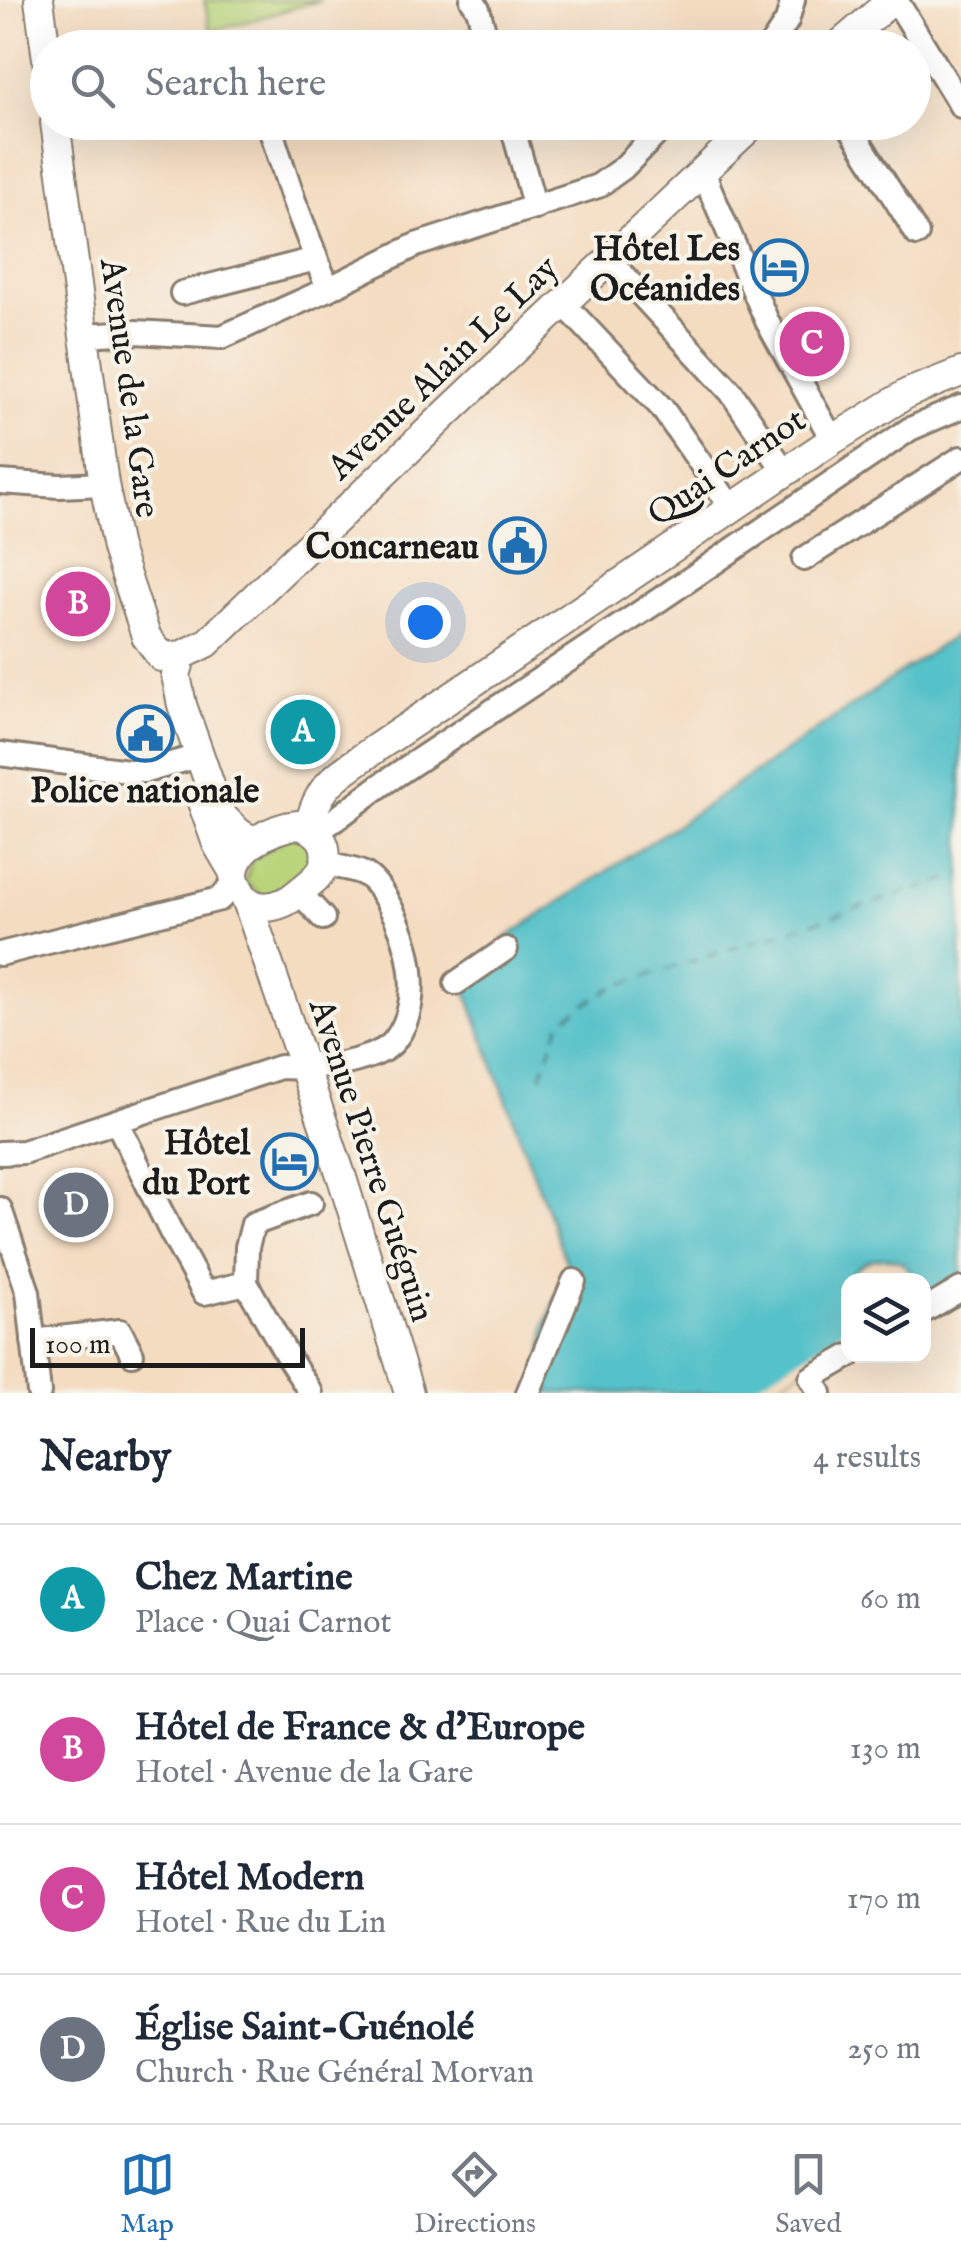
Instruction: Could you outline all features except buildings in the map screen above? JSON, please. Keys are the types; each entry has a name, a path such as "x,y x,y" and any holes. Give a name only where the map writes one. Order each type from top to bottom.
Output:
{"main road":[{"path":"39,0 43,30"},
{"path":"858,30 894,0"},
{"name":"Avenue de la Gare","path":"58,140 104,484 118,548 146,636 167,666 220,814 237,839"},
{"name":"Avenue Alain Le Lay","path":"167,666 207,644 736,140"},
{"name":"Quai Carnot","path":"313,830 316,799 327,785 376,748 834,438 908,393 961,372"},
{"name":"Avenue de la Gare","path":"167,666 165,688 188,759 237,839"},
{"path":"287,826 313,830 323,840 324,864 322,871 300,892 290,900 248,890 237,839 287,826"},
{"name":"Avenue Pierre Guéguin","path":"248,890 410,1393"}],"street":[{"path":"472,0 484,30"},
{"path":"781,30 793,0"},
{"path":"894,0 913,30"},
{"path":"931,59 961,106"},
{"path":"274,140 328,289"},
{"path":"515,140 535,208"},
{"path":"85,335 135,332 222,337 416,245 598,186 650,140"},
{"path":"858,140 917,234"},
{"path":"704,171 767,321 834,438"},
{"path":"182,293 316,259"},
{"path":"609,260 731,392 785,472"},
{"path":"563,303 662,408 731,507"},
{"path":"313,830 338,820 387,781 910,430 961,407"},
{"path":"804,559 961,458"},
{"path":"0,482 104,484"},
{"name":"Quai Carnot","path":"641,569 659,600"},
{"path":"0,754 128,772 188,759"},
{"path":"0,1153 23,1152 280,1067 331,1067 385,1050 403,1024 411,990 408,947 378,886 363,873 324,864"},
{"path":"0,954 248,890"},
{"path":"300,892 323,918"},
{"path":"456,983 506,950"},
{"path":"116,1122 204,1293 246,1282"},
{"path":"311,1203 254,1224 246,1247 246,1282 311,1393"},
{"path":"0,1209 10,1266 28,1292 39,1393"},
{"path":"528,1393 574,1281"},
{"path":"931,1308 961,1289"},
{"path":"33,1341 120,1331 132,1354"},
{"path":"820,1393 811,1378 841,1361"}],"green space":[{"path":"204,0 321,0 218,30 211,30"},
{"path":"292,834 312,840 313,864 275,897 265,898 245,883 251,860"}],"water":[{"path":"961,631 961,1275 931,1292 931,1273 911,1273 893,1259 869,1261 853,1273 841,1273 841,1345 763,1393 538,1393 546,1324 568,1267 464,985 504,939"}],"pier":[{"path":"841,1332 841,1345 763,1393 743,1393"}],"ferry route":[{"path":"541,1076 561,1020 615,986 961,875"}],"place":[{"name":"Hôtel Les Océanides","path":"779,268"},
{"name":"Hôtel Modern","path":"812,344"},
{"name":"Concarneau","path":"518,546"},
{"name":"Hôtel de France & d'Europe","path":"78,604"},
{"name":"Chez Martine","path":"303,732"},
{"name":"Police nationale","path":"145,734"},
{"name":"Hôtel du Port","path":"289,1162"},
{"name":"Église Saint-Guénolé","path":"76,1205"}]}
